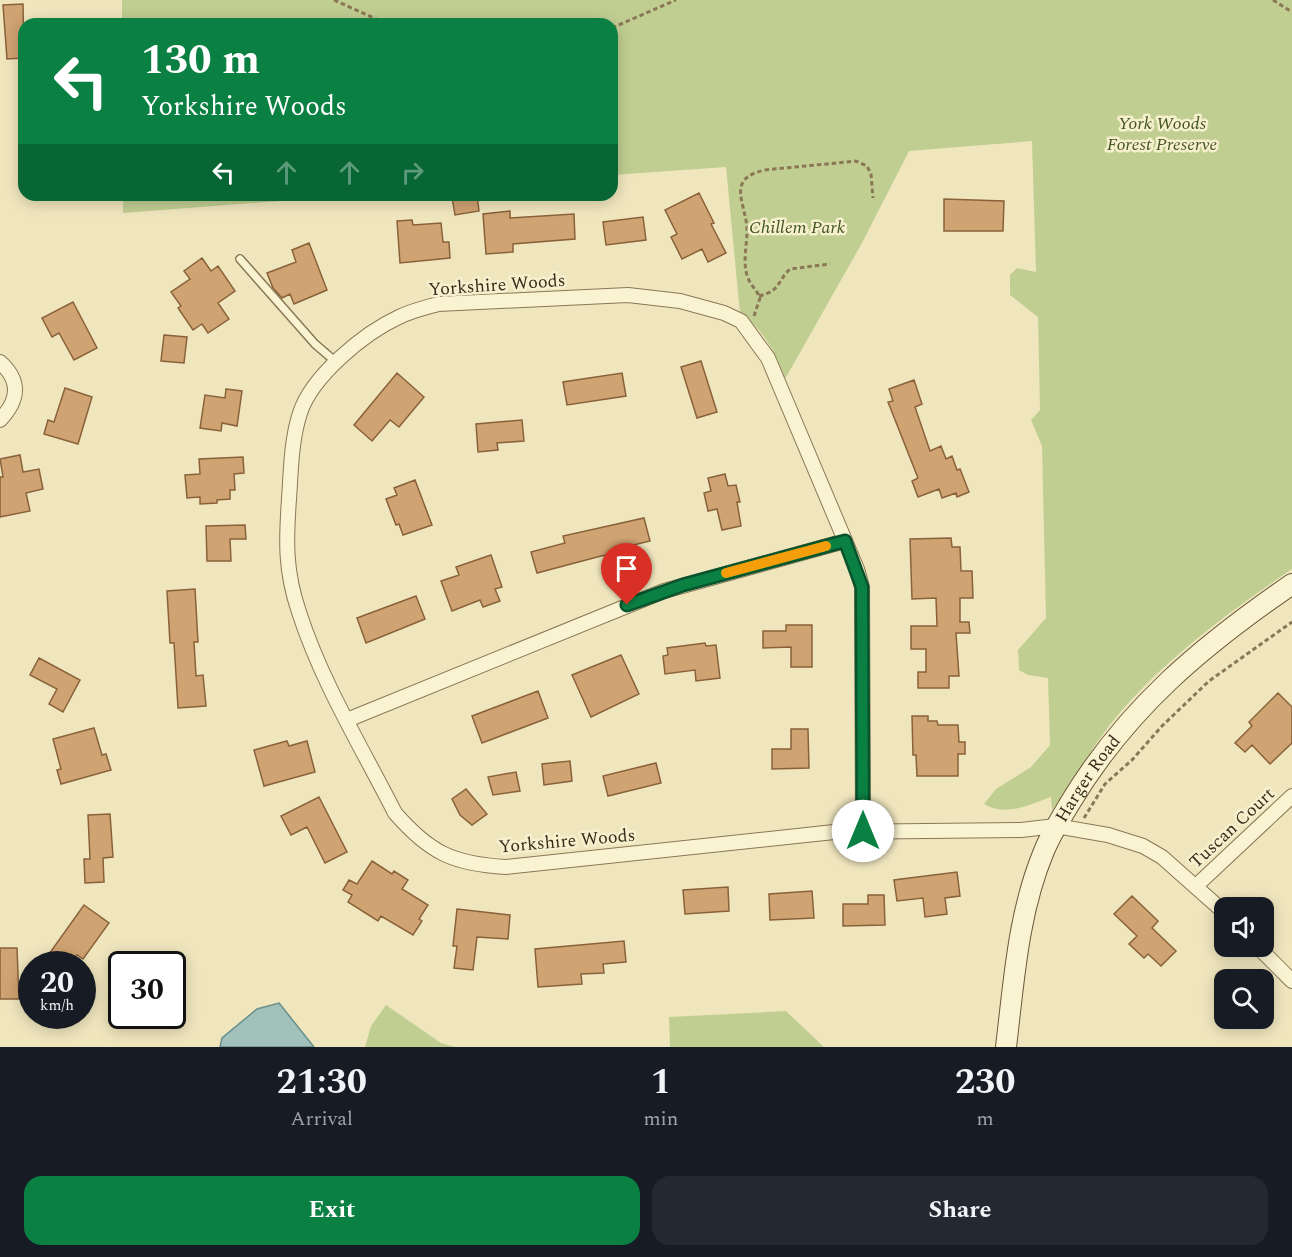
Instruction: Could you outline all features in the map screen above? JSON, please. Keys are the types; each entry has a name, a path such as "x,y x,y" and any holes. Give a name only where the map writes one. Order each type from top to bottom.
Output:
{"street":[{"name":"Yorkshire Woods","path":"863,831 862,587 768,358 741,321 724,313 680,301 628,295 438,304 414,310 378,328 321,377 301,411 296,427 292,459 287,562 298,610 311,646 395,813 430,847 466,863 506,867 822,833 1021,830 1056,826 1108,836 1143,846 1162,857 1214,903"},
{"path":"0,362 10,371 16,389 11,408 0,420"},
{"path":"347,720 664,591 845,541"},
{"name":"Harger Road","path":"1006,1047 1020,935 1044,851 1056,826 1099,758 1137,713 1180,669 1209,644 1236,622 1292,584"},
{"name":"Tuscan Court","path":"1196,886 1292,796"},
{"path":"1268,957 1292,981"}],"lane":[{"path":"240,259 315,344 336,362"}],"path":[{"path":"334,0 374,18"},
{"path":"618,25 676,0"},
{"path":"1274,0 1292,12"},
{"path":"746,327 760,303 759,296 747,277 747,230 740,191 747,177 765,170 862,162 871,174 873,198"},
{"path":"759,296 769,294 776,289 790,268 830,264"},
{"path":"1056,826 1084,818 1105,784 1209,681 1292,622"}],"green space":[{"name":"York Woods Forest Preserve","path":"122,0 1292,0 1292,569 1193,642 1147,684 1106,730 1052,810 1051,797 1009,810 992,808 984,804 996,789 1031,767 1050,745 1048,678 1028,675 1019,670 1018,650 1046,618 1042,446 1031,420 1040,410 1038,317 1010,295 1010,275 1017,268 1036,272 1032,141 909,151 862,243 785,379 768,342 740,313 726,167 618,175 618,18 122,18"},
{"path":"123,201 280,201 123,213"},
{"path":"386,1005 441,1043 455,1047 365,1047 371,1026"},
{"path":"786,1011 824,1047 670,1047 669,1017"}],"water":[{"path":"279,1003 314,1047 220,1047 222,1038 257,1009"}],"building":[{"path":"23,4 23,18 18,18 18,58 7,59 3,5"},
{"path":"699,193 726,253 708,262 702,249 682,259 671,237 677,234 665,210"},
{"path":"944,199 1004,201 1003,231 944,231"},
{"path":"453,201 478,201 479,211 455,215"},
{"path":"510,211 510,218 574,214 575,239 513,244 513,252 486,254 483,214"},
{"path":"643,217 646,240 606,245 603,222"},
{"path":"412,220 413,225 441,223 443,242 449,242 450,258 400,263 397,221"},
{"path":"309,243 327,290 294,304 290,294 282,298 273,288 267,273 296,262 292,250"},
{"path":"202,258 211,271 218,266 235,291 218,303 229,319 208,333 202,324 193,330 178,308 181,306 171,292 190,279 184,271"},
{"path":"73,302 97,348 74,360 59,333 52,337 42,318"},
{"path":"164,335 187,337 184,363 161,361"},
{"path":"701,361 717,412 697,418 681,367"},
{"path":"397,373 424,397 399,427 390,420 372,441 354,425"},
{"path":"622,373 626,396 567,405 563,382"},
{"path":"914,380 922,404 915,407 930,451 941,446 946,459 952,456 969,492 957,497 956,493 942,498 939,489 918,497 912,481 918,478 888,402 893,401 889,389"},
{"path":"65,388 92,397 78,444 44,434 48,420 54,422"},
{"path":"226,389 242,391 237,426 222,423 221,431 200,428 205,395 225,398"},
{"path":"522,420 524,441 497,443 498,450 478,452 476,424"},
{"path":"20,455 23,472 39,469 43,489 26,493 30,511 0,517 0,477 3,477 0,459"},
{"path":"243,457 244,473 234,474 235,490 230,490 230,499 217,500 217,503 200,504 200,497 187,498 185,475 200,474 199,459"},
{"path":"725,474 728,486 736,485 740,502 737,502 741,526 722,530 717,509 708,511 704,493 711,491 708,478"},
{"path":"415,480 432,525 403,535 399,524 396,525 386,499 397,495 394,488"},
{"path":"644,518 650,541 625,547 626,552 601,556 537,573 531,552 565,543 563,536"},
{"path":"245,525 246,539 230,539 231,561 207,561 206,526"},
{"path":"951,538 952,547 960,547 961,571 972,571 973,598 960,598 960,622 969,622 970,633 956,633 959,676 949,676 949,688 918,688 918,672 926,672 926,649 911,649 911,626 937,626 936,598 912,599 910,539"},
{"path":"491,555 502,587 495,589 500,601 483,607 480,600 452,611 441,581 459,575 456,567"},
{"path":"195,589 198,642 194,642 196,676 203,675 206,706 178,708 174,643 170,643 167,591"},
{"path":"416,596 425,619 366,643 357,618"},
{"path":"786,625 812,625 812,667 791,667 791,647 763,648 763,631 786,631"},
{"path":"705,643 706,646 716,645 720,678 696,681 695,670 665,674 663,656 668,655 667,648"},
{"path":"621,655 639,694 591,717 572,675"},
{"path":"39,658 80,680 63,712 49,704 57,689 30,675"},
{"path":"538,691 548,718 482,743 472,716"},
{"path":"1278,693 1292,707 1292,743 1270,764 1252,745 1245,752 1235,743 1252,726 1249,722"},
{"path":"912,716 928,716 928,721 937,721 938,725 958,725 959,742 965,742 965,754 958,754 958,776 917,776 916,755 913,755"},
{"path":"94,728 102,755 106,754 111,770 61,784 57,770 61,769 53,739"},
{"path":"791,729 808,729 809,768 772,769 772,749 791,749"},
{"path":"287,741 289,746 307,741 315,772 264,786 254,750"},
{"path":"570,761 572,781 544,785 542,764"},
{"path":"656,763 661,783 608,796 603,776"},
{"path":"516,772 520,791 493,795 488,777"},
{"path":"466,789 487,814 472,825 460,815 452,799"},
{"path":"319,797 347,852 325,863 307,827 291,835 281,816"},
{"path":"110,814 113,857 103,858 104,882 85,883 84,859 90,859 88,815"},
{"path":"372,861 392,874 394,871 408,880 402,889 428,905 413,935 381,916 378,921 348,902 352,895 343,890 349,880 357,884"},
{"path":"957,872 960,896 945,898 947,914 925,917 923,898 897,901 894,880"},
{"path":"728,887 729,911 685,914 683,890"},
{"path":"812,891 814,918 770,920 769,894"},
{"path":"868,895 884,895 885,925 843,926 843,904 868,904"},
{"path":"1132,896 1158,921 1152,928 1176,951 1161,966 1148,954 1144,958 1129,944 1137,936 1114,914"},
{"path":"84,905 109,923 89,951 51,951"},
{"path":"457,909 510,915 508,939 477,937 473,970 454,968 457,946 453,946"},
{"path":"624,941 626,962 603,964 604,973 581,974 582,984 538,987 535,949"},
{"path":"0,948 17,948 18,999 0,999"}],"slow traffic":[{"path":"726,573 826,546"}],"route":[{"path":"627,605 683,585 845,541 862,587 863,831"}],"park label":[{"name":"Chillem Park","path":"797,227"}]}
